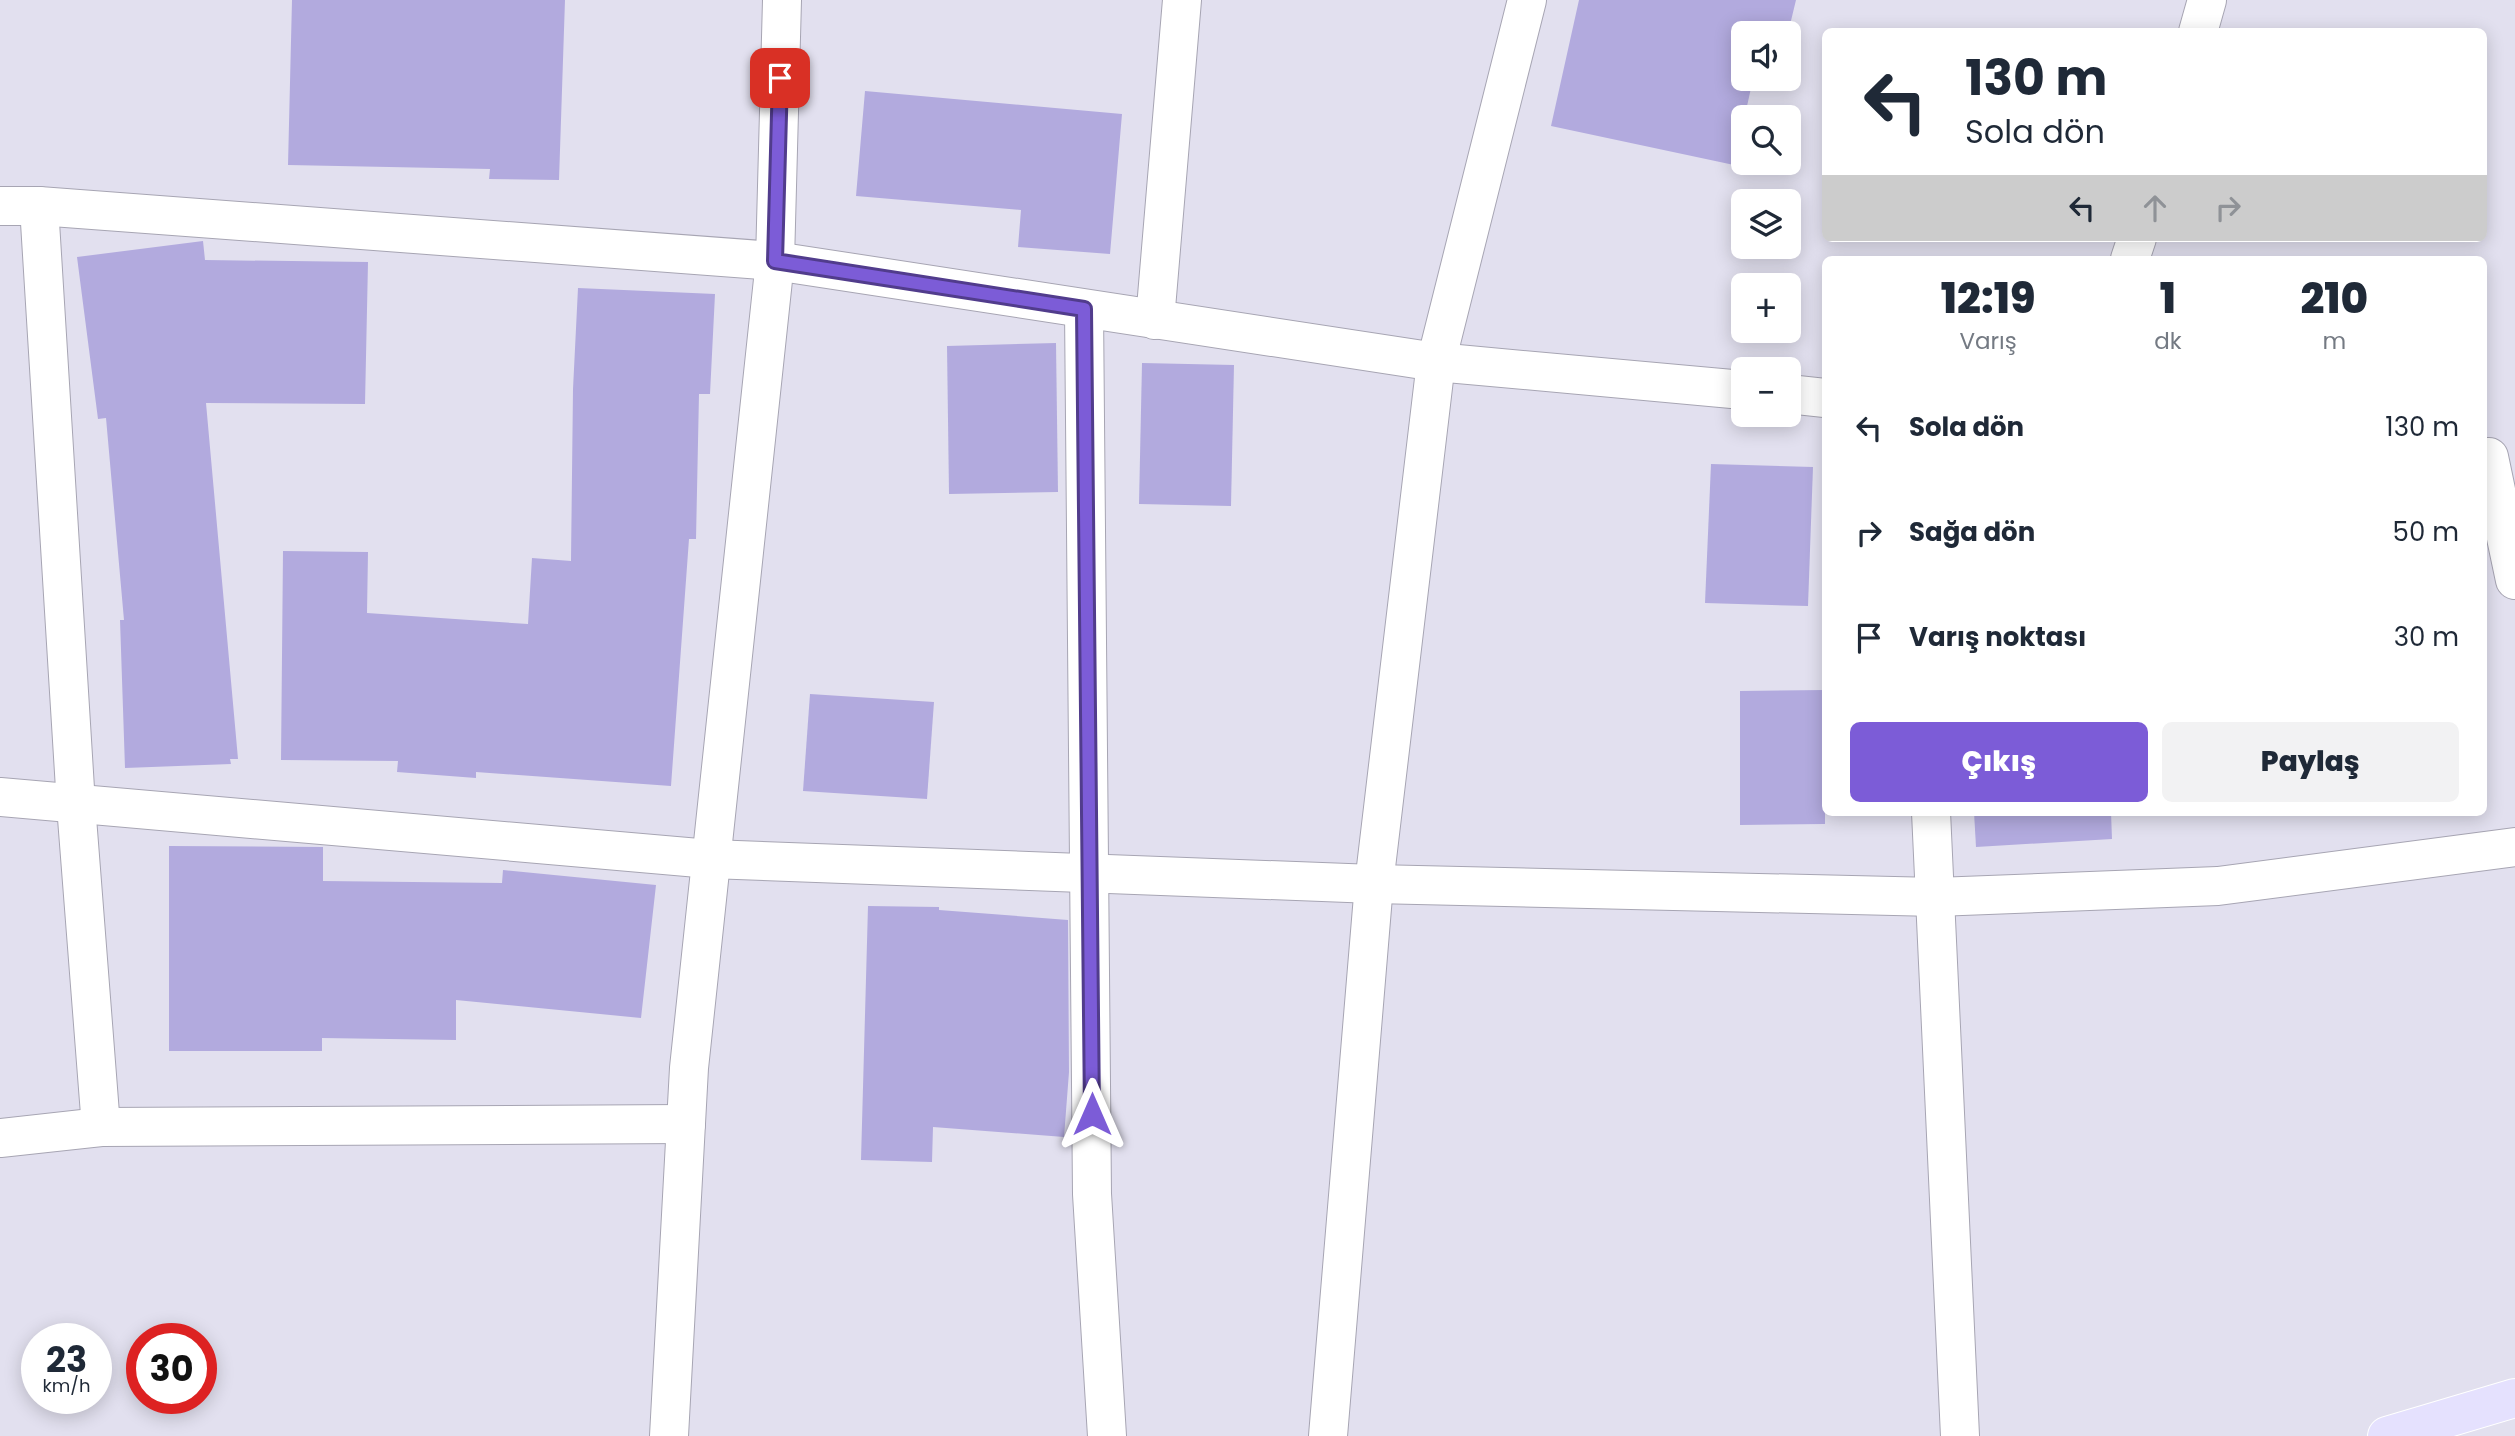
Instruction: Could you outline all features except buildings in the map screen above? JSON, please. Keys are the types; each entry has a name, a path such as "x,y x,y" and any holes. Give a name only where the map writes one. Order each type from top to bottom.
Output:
{"main road":[{"path":"2387,1436 2515,1398"}],"street":[{"path":"669,1436 689,1068 775,261 782,0"},
{"path":"1155,320 1182,0"},
{"path":"1328,1436 1374,884 1436,362 1527,0"},
{"path":"2199,28 2207,0"},
{"path":"0,206 39,206 775,261 1436,362 1731,389"},
{"path":"39,206 75,805 101,1127"},
{"path":"1084,309 1092,1194 1107,1436"},
{"path":"1801,395 1822,398"},
{"path":"2496,453 2515,580"},
{"path":"0,797 710,859 1374,884 1936,897 2218,886 2515,847"},
{"path":"1931,816 1960,1436"},
{"path":"0,1138 101,1127 686,1124"}],"route":[{"path":"780,78 775,261 1084,309 1092,1114"}]}
